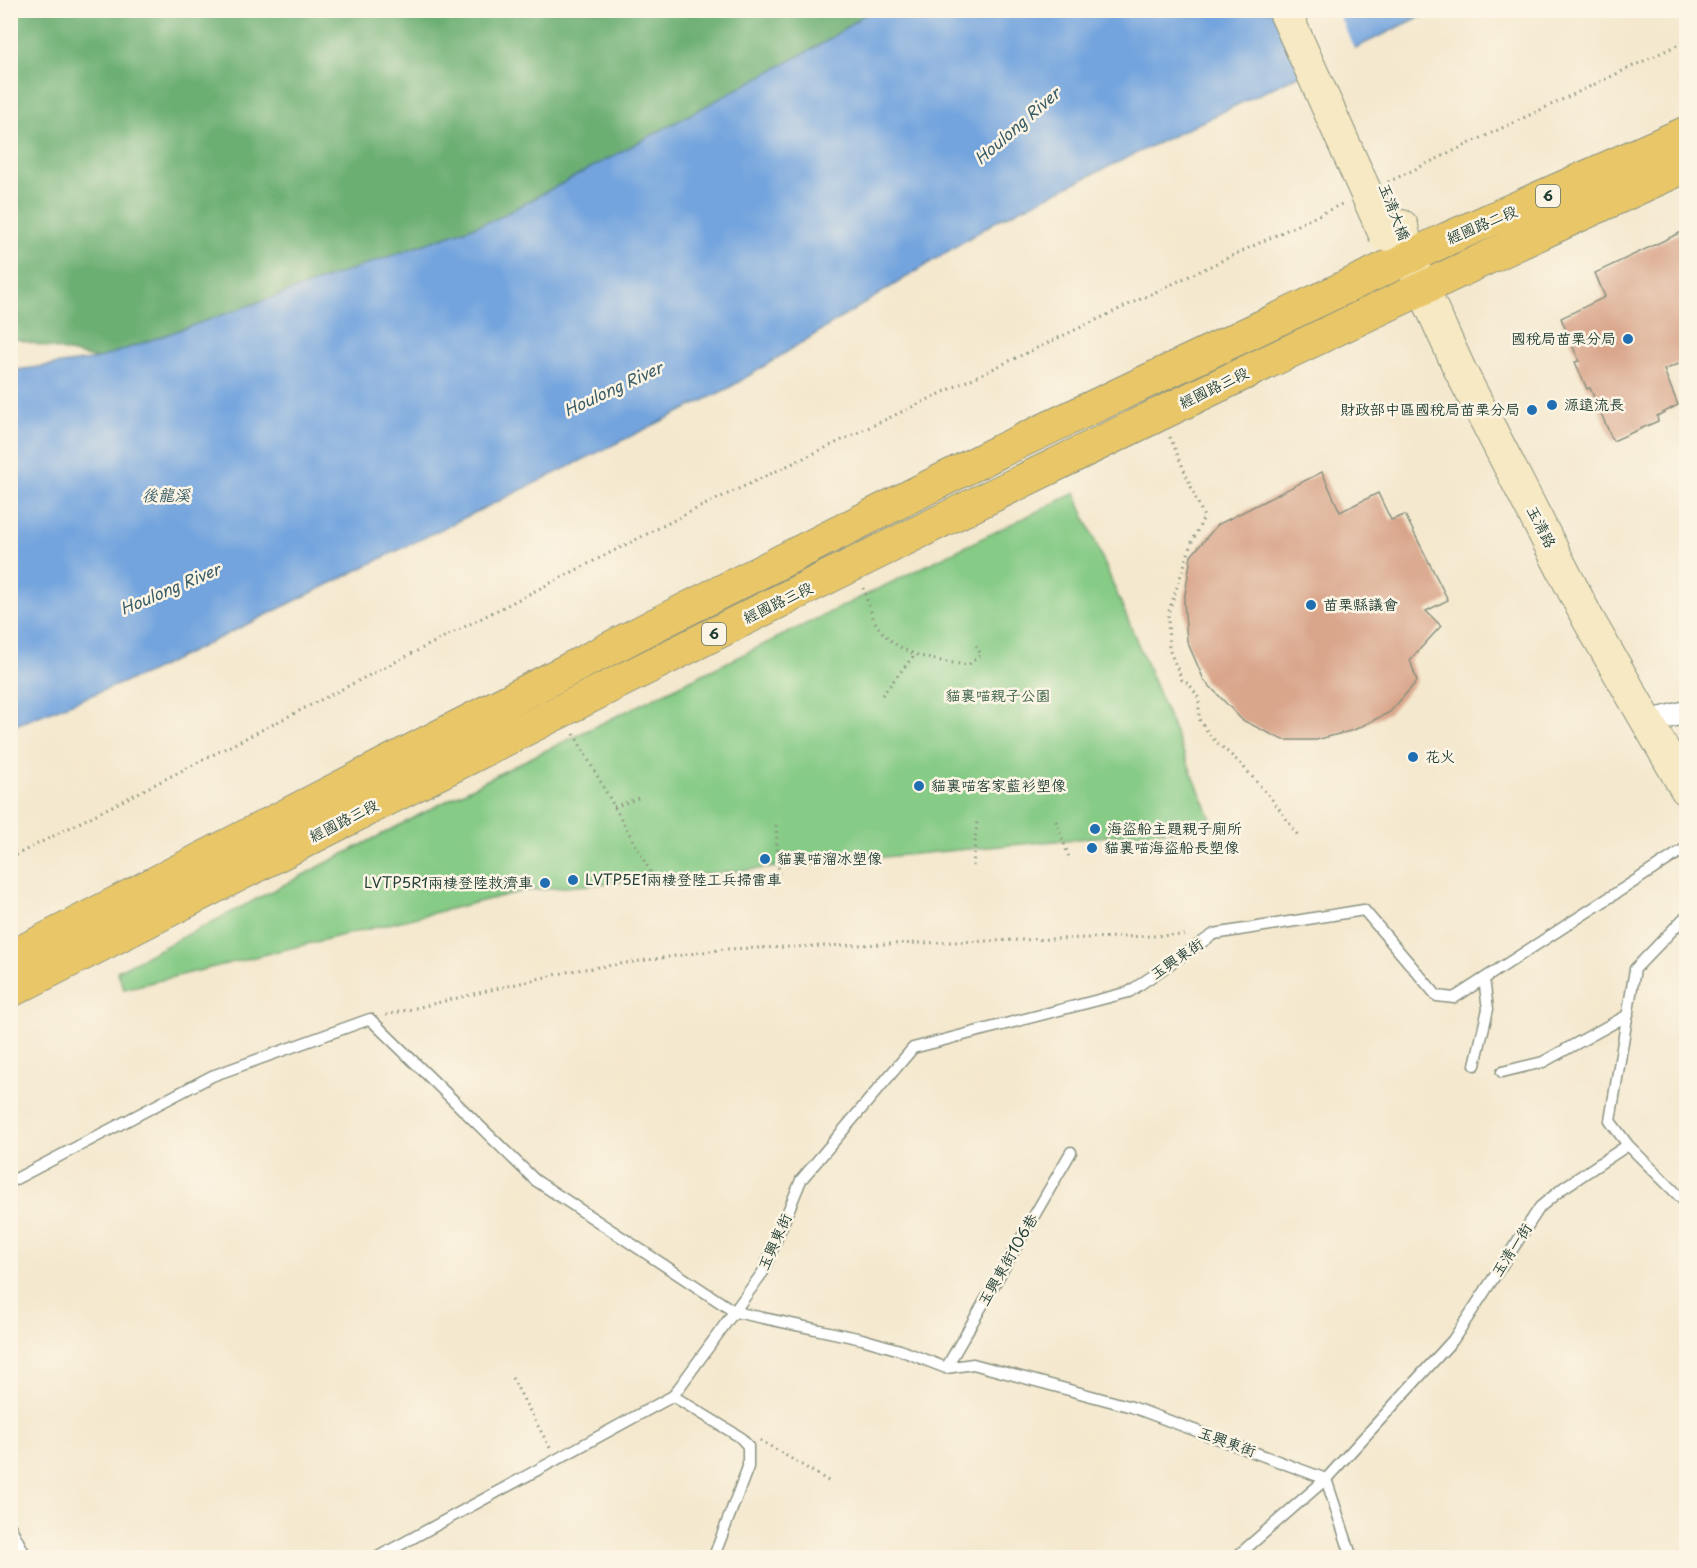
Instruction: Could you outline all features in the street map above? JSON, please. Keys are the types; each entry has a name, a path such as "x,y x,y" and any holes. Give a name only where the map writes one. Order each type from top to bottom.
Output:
{"main road":[{"name":"經國路二段","path":"1409,258 1686,133"},
{"name":"經國路二段","path":"1422,289 1686,166"},
{"name":"6","path":"10,958 657,624 969,467 1409,258"},
{"name":"經國路三段","path":"10,991 572,704 1260,365 1422,289"}],"street":[{"name":"玉清大橋","path":"1284,10 1409,258"},
{"name":"玉清大橋","path":"1306,10 1394,230"},
{"name":"玉清路","path":"1409,258 1459,368 1588,619 1648,722 1677,752 1686,789"},
{"path":"1648,722 1686,712"}],"lane":[{"name":"玉興東街","path":"376,1557 673,1396 763,1272 801,1180 913,1048 1129,992 1214,934 1364,910 1437,996 1454,998 1686,848"},
{"path":"1686,916 1635,969 1610,1121 1628,1145 1686,1203"},
{"path":"1475,1065 1488,1009 1484,979"},
{"path":"1502,1072 1543,1062 1628,1015"},
{"path":"10,1182 212,1076 370,1019 535,1180 735,1312"},
{"name":"玉清一街","path":"1235,1557 1326,1479 1453,1340 1540,1207 1563,1188 1628,1145"},
{"name":"玉興東街106巷","path":"946,1368 1071,1152"},
{"name":"玉興東街","path":"735,1312 862,1339 900,1350 946,1368 973,1364 1132,1407 1326,1479"},
{"path":"673,1396 743,1440 748,1446 748,1467 716,1551"},
{"path":"1326,1479 1352,1557"},
{"path":"10,1526 27,1557"}],"path":[{"path":"1386,183 1686,41"},
{"path":"10,858 698,508 1353,198"},
{"path":"1168,433 1204,517 1188,551 1168,614 1169,649 1182,680 1190,685 1199,699 1199,719 1211,737 1241,764 1299,837"},
{"path":"862,583 878,627 915,654 930,660 968,665 981,655 975,643"},
{"path":"882,695 915,654"},
{"path":"571,728 660,889"},
{"path":"614,807 641,797"},
{"path":"973,866 978,820"},
{"path":"1056,821 1070,860"},
{"path":"776,825 778,877"},
{"path":"370,1019 571,971 724,949 1214,934"},
{"path":"512,1378 556,1460"},
{"path":"743,1440 753,1435 830,1482"}],"green space":[{"path":"11,11 870,11 825,42 496,219 97,359 11,338"},
{"name":"貓裏喵親子公園","path":"1075,493 1214,826 523,891 124,989 117,971 518,764"}],"water":[{"name":"後龍溪","path":"870,11 1432,11 998,220 729,388 150,672 11,727 10,371 97,359 496,219 825,42"}],"pier":[{"path":"1277,11 1337,11 1355,51 1306,75"}],"building":[{"name":"國稅局苗栗分局","path":"1686,230 1686,361 1664,370 1678,405 1657,416 1658,421 1613,441 1590,388 1587,389 1575,362 1579,361 1561,318 1605,297 1595,273"},
{"name":"苗栗縣議會","path":"1322,472 1340,512 1378,493 1391,520 1405,515 1448,600 1426,611 1441,626 1410,660 1417,681 1390,712 1354,730 1316,740 1283,740 1242,720 1204,680 1187,641 1184,601 1191,556 1217,525"}],"place":[{"name":"國稅局苗栗分局","path":"1628,339"},
{"name":"源遠流長","path":"1552,405"},
{"name":"財政部中區國稅局苗栗分局","path":"1532,410"},
{"name":"苗栗縣議會","path":"1311,605"},
{"name":"花火","path":"1413,757"},
{"name":"貓裏喵客家藍衫塑像","path":"919,786"},
{"name":"海盜船主題親子廁所","path":"1095,829"},
{"name":"貓裏喵海盜船長塑像","path":"1092,848"},
{"name":"貓裏喵溜冰塑像","path":"765,859"},
{"name":"LVTP5E1兩棲登陸工兵掃雷車","path":"573,880"},
{"name":"LVTP5R1兩棲登陸救濟車","path":"545,883"}],"water label":[{"name":"Houlong River","path":"1017,126"},
{"name":"Houlong River","path":"613,389"},
{"name":"Houlong River","path":"170,589"}]}
